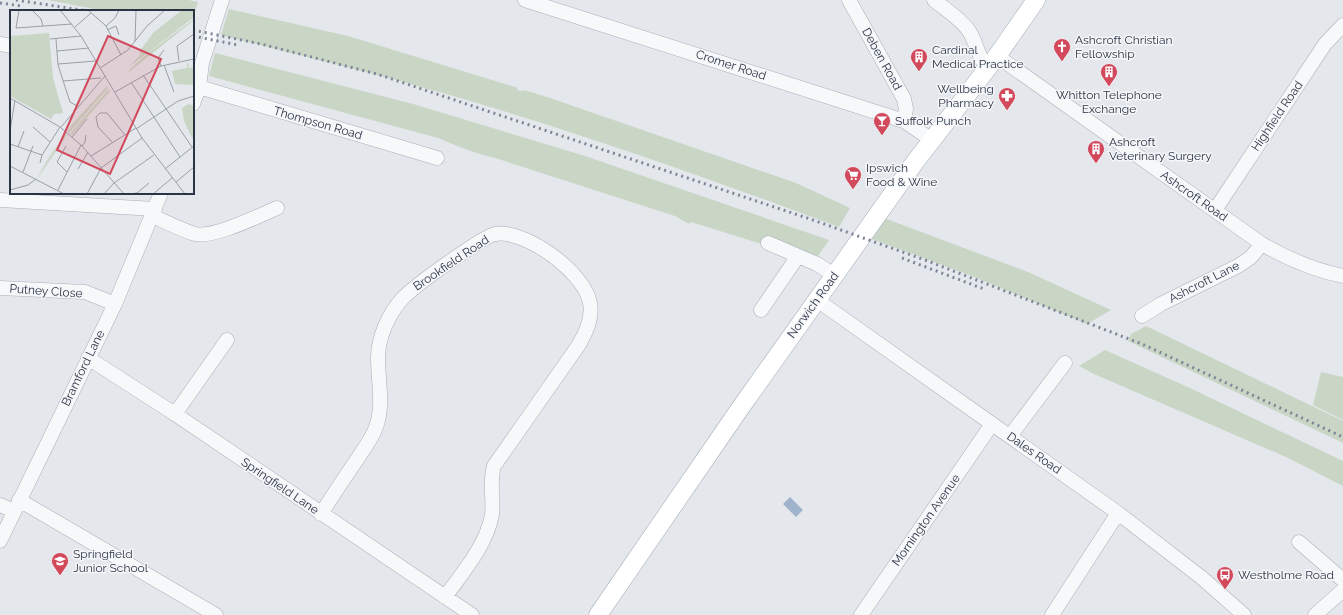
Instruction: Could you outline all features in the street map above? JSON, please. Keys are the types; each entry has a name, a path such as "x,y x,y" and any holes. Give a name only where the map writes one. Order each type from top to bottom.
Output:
{"main road":[{"name":"Norwich Road","path":"598,615 690,479 834,275 932,140 992,62 1036,0"}],"street":[{"path":"194,101 199,87 202,63 222,0"},
{"name":"Cromer Road","path":"525,0 904,121 932,140"},
{"name":"Deben Road","path":"849,0 904,99 906,109 904,121"},
{"path":"934,0 966,27 972,37 979,55 992,62"},
{"name":"Highfield Road","path":"1214,210 1325,44 1343,25"},
{"path":"0,44 10,46"},
{"name":"Ashcroft Road","path":"992,62 1214,210 1262,244 1282,256 1305,266 1343,276"},
{"name":"Thompson Road","path":"199,87 437,158"},
{"name":"Bramford Lane","path":"0,541 16,505 115,304 161,194"},
{"path":"0,200 154,213 195,234 205,235 276,208"},
{"name":"Brookfield Road","path":"321,514 376,428 380,408 379,348 389,318 403,298 479,241 495,234 525,240 556,258 580,282 589,298 591,312 588,327 578,346 494,466 492,478 493,508 487,532 481,546 445,597"},
{"path":"768,243 817,264 834,275"},
{"name":"Ashcroft Lane","path":"1142,316 1161,304 1238,266 1250,258 1262,244"},
{"path":"761,310 798,256"},
{"name":"Putney Close","path":"0,288 86,292 115,304"},
{"name":"Dales Road","path":"817,300 1118,512 1202,578 1244,615"},
{"path":"175,414 228,340"},
{"name":"Springfield Lane","path":"88,358 175,414 472,615"},
{"path":"1010,436 1065,363"},
{"name":"Mornington Avenue","path":"861,615 992,424"},
{"path":"0,505 16,505 216,615"},
{"path":"1052,615 1118,512"},
{"path":"1299,542 1343,580"},
{"path":"1314,615 1343,590"}],"green space":[{"path":"48,0 189,0 198,2 194,15 194,10 99,10"},
{"path":"229,9 348,36 518,88 517,90 524,90 550,98 796,183 850,208 839,227 624,150 462,98 221,35"},
{"path":"215,53 413,104 585,156 829,240 816,259 813,260 691,222 689,224 675,216 473,152 438,138 209,76"},
{"path":"884,218 1028,272 1111,310 1087,324 972,276 869,238"},
{"path":"1146,326 1343,421 1343,443 1128,341 1131,334"},
{"path":"1105,350 1192,389 1343,461 1343,486 1286,457 1094,374 1079,366"},
{"path":"1321,372 1343,377 1343,420 1313,405"}],"water":[{"path":"790,497 803,510 796,517 783,504"}],"railway":[{"path":"16,0 81,10"},
{"path":"0,3 22,6"},
{"path":"194,30 261,44 377,74 813,220 925,260 1142,344 1343,437"},
{"path":"194,36 238,45"},
{"path":"902,258 984,289"}],"place":[{"name":"Ashcroft Christian Fellowship","path":"1062,62"},
{"name":"Cardinal Medical Practice","path":"919,72"},
{"name":"Whitton Telephone Exchange","path":"1109,87"},
{"name":"Wellbeing Pharmacy","path":"1007,111"},
{"name":"Suffolk Punch","path":"882,136"},
{"name":"Ashcroft Veterinary Surgery","path":"1096,164"},
{"name":"Ipswich Food & Wine","path":"853,190"},
{"name":"Springfield Junior School","path":"60,576"},
{"name":"Westholme Road","path":"1225,590"}]}
